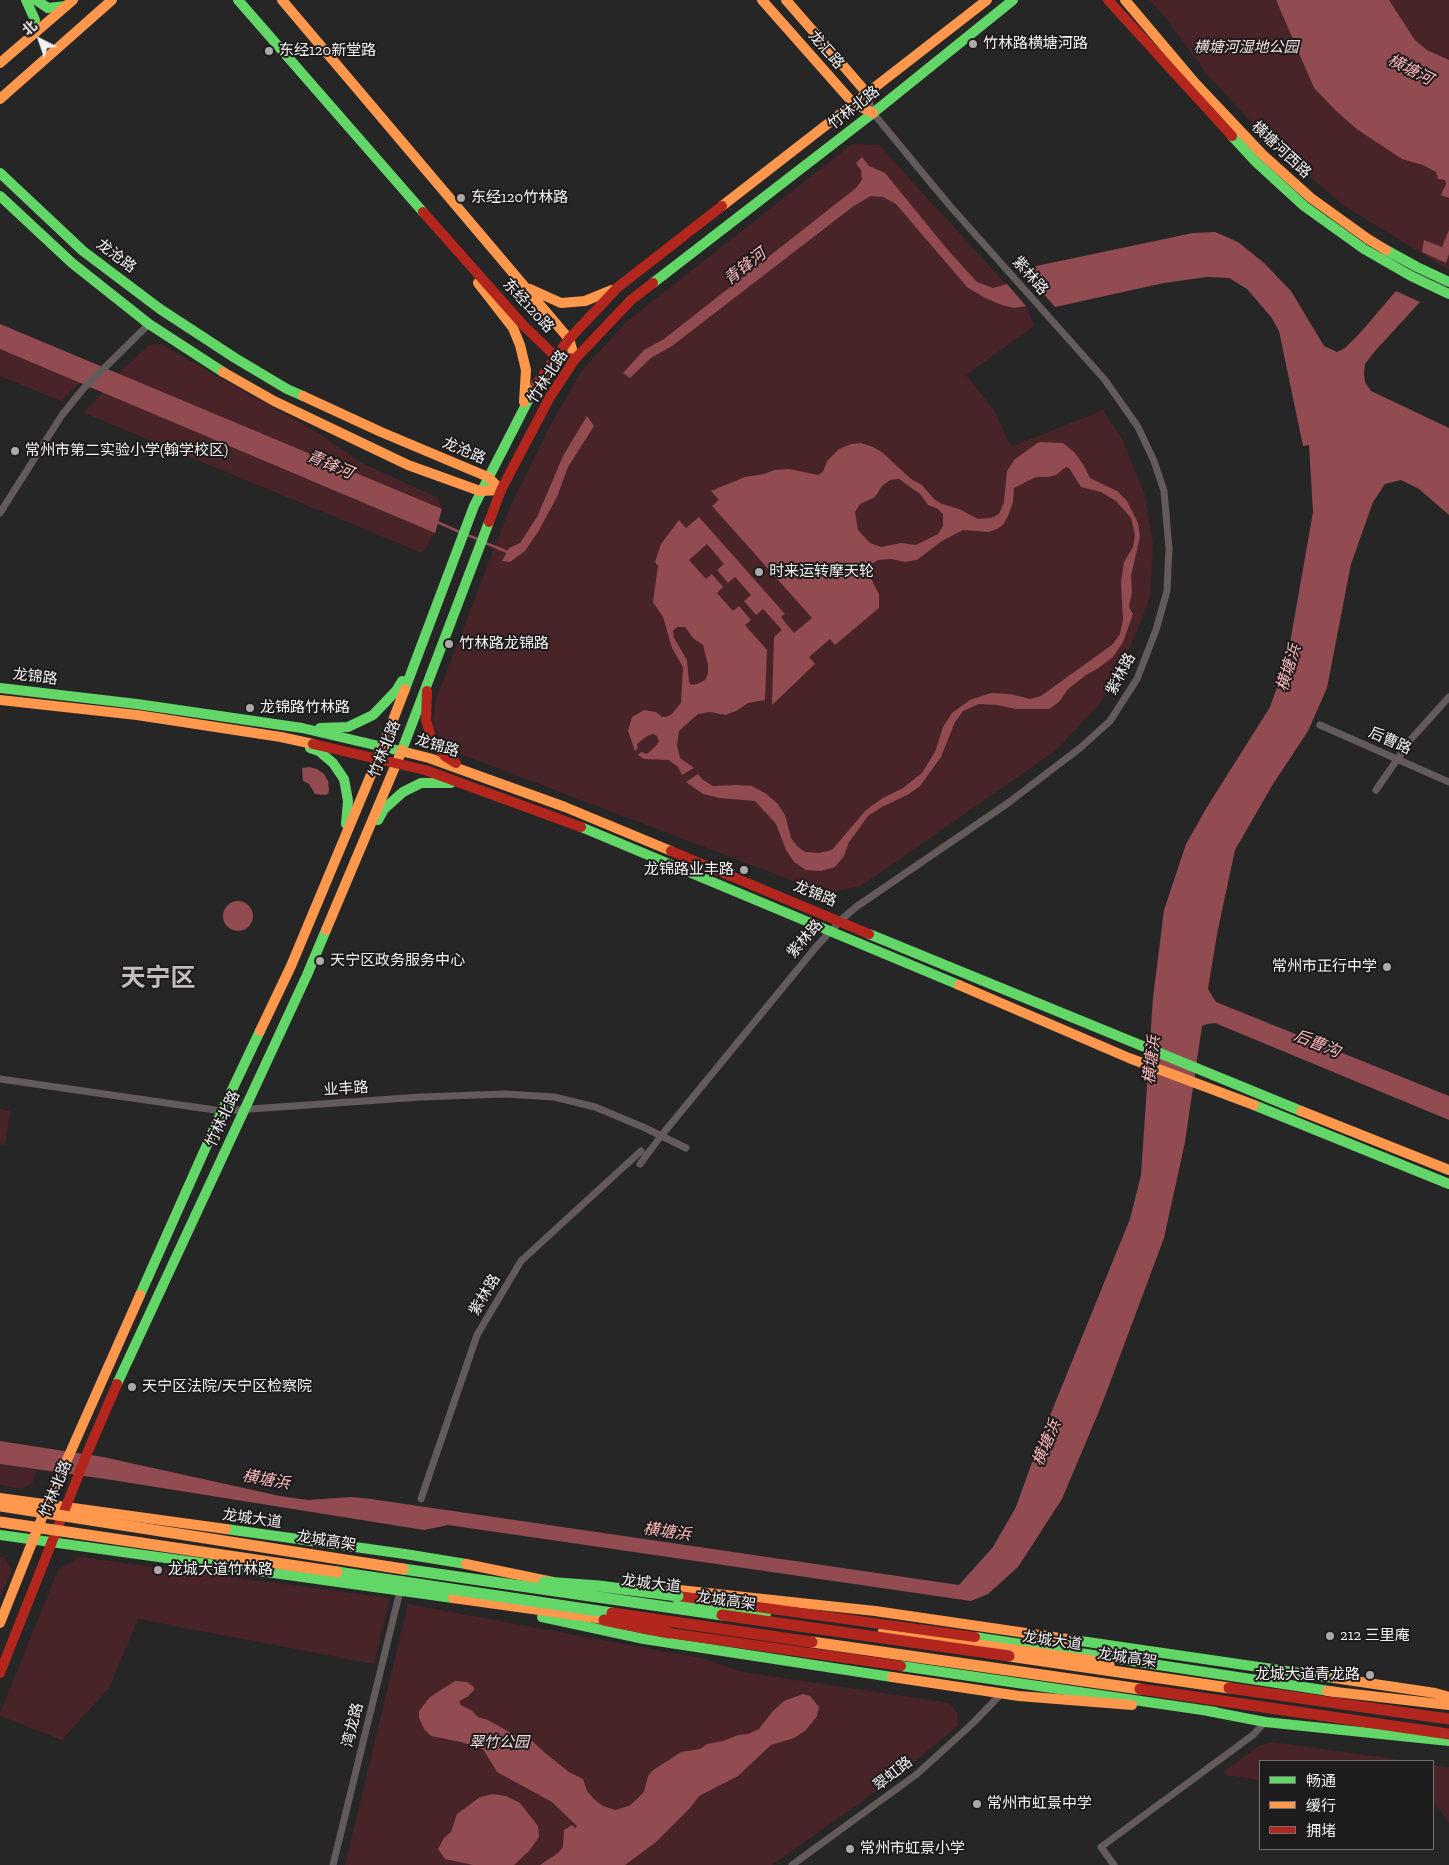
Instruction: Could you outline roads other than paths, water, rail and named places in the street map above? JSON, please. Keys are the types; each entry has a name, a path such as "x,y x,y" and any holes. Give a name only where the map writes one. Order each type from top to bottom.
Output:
{"main road":[{"path":"26,0 35,20 32,35"},
{"path":"36,0 48,8 69,3"},
{"path":"0,98 112,0"},
{"name":"东经120路","path":"238,0 524,326 555,356 575,359 569,338 282,0"},
{"name":"龙汇路","path":"762,0 853,103 873,113"},
{"name":"龙汇路","path":"786,0 866,92"},
{"name":"竹林北路","path":"0,1623 72,1449 222,1111 291,966 383,746 457,546 480,491 534,387 569,338 618,287 866,92 987,0"},
{"name":"竹林北路","path":"0,1673 76,1480 133,1346 307,975 401,751 474,556 501,490 550,397 575,359 631,300 873,113 1013,0"},
{"name":"横塘河西路","path":"1108,0 1256,162 1297,200 1364,249 1414,272"},
{"name":"横塘河西路","path":"1126,0 1194,83 1263,156 1326,208 1414,272"},
{"path":"0,63 69,3"},
{"name":"龙沧路","path":"0,173 83,251 160,309 234,358 296,393 381,432 488,477 501,490"},
{"name":"龙沧路","path":"0,196 72,263 149,324 221,371 274,401 408,465 480,491 501,490"},
{"path":"434,224 512,328 520,345 526,370 524,406"},
{"path":"523,285 540,295 562,304 585,301 608,293 653,260"},
{"path":"1414,272 1441,283 1449,294"},
{"path":"302,728 348,727 373,715 396,692 419,650"},
{"path":"429,679 426,720 433,743 446,757 483,778"},
{"name":"龙锦路","path":"0,688 138,704 302,728 429,758 565,807 841,920 1133,1043 1449,1170"},
{"name":"龙锦路","path":"0,700 137,715 281,737 425,770 474,786 560,818 831,930 1129,1058 1247,1102 1449,1184"},
{"path":"281,737 319,751 333,762 344,779 348,801 343,842"},
{"path":"360,848 384,809 403,792 421,783 442,782 474,786"},
{"name":"龙城大道","path":"0,1497 47,1506 405,1554 509,1572 596,1592 838,1624 1014,1651 1449,1705"},
{"name":"龙城高架","path":"0,1505 460,1578 1449,1719"},
{"name":"龙城高架","path":"2,1522 457,1595 1449,1734"},
{"path":"0,1537 173,1558 400,1591 457,1595 1050,1680 1265,1722 1449,1741"},
{"path":"509,1572 875,1611 1449,1697"},
{"path":"460,1578 599,1586 1123,1659 1336,1692"},
{"path":"457,1595 670,1633 1216,1712"},
{"path":"457,1595 644,1639 1002,1693 1216,1712"}],"street":[{"name":"紫林路","path":"640,1164 661,1136 841,920 856,907 1008,803 1080,748 1110,720 1137,679 1156,630 1167,591 1169,548 1164,491 1154,462 1138,427 1105,380 950,206 873,113 866,92"},
{"path":"0,513 62,415 83,389 149,324"},
{"path":"1376,790 1412,738 1449,697"},
{"name":"后曹路","path":"1320,725 1449,782"},
{"name":"业丰路","path":"0,1079 222,1111 244,1111 422,1097 505,1094 554,1098 595,1107 686,1148"},
{"name":"紫林路","path":"421,1498 477,1335 521,1261 641,1150"},
{"name":"湾龙路","path":"333,1865 400,1591"},
{"name":"翠虹路","path":"792,1865 917,1774 973,1723 1002,1693"},
{"path":"1114,1865 1101,1847 1253,1735 1265,1722"}],"water":[{"name":"横塘河","path":"1276,0 1389,0 1415,40 1427,50 1449,60 1449,198 1441,195 1446,184 1445,180 1438,179 1436,172 1423,165 1402,159 1358,130 1314,88"},
{"path":"862,157 869,166 885,173 947,249 977,282 993,288 1007,284 1026,306 1014,308 1002,305 985,298 967,287 896,204 883,197 871,196 855,205 672,346 651,358 630,378 623,373 644,350 664,339 856,188 862,180 861,170 856,163"},
{"path":"1449,230 1449,254 1446,263 1422,252 1424,240 1442,247"},
{"path":"1215,232 1238,242 1264,263 1291,291 1324,346 1337,352 1345,348 1360,333 1396,291 1420,302 1365,364 1365,382 1371,391 1449,428 1449,515 1419,489 1401,480 1385,484 1373,502 1351,564 1327,688 1308,731 1273,784 1235,850 1217,934 1208,989 1216,1002 1449,1096 1449,1120 1215,1023 1202,1026 1185,1142 1164,1238 1102,1404 1062,1499 1018,1567 988,1594 971,1601 448,1525 424,1530 0,1464 0,1441 103,1457 280,1496 308,1500 351,1497 371,1499 959,1585 993,1547 1016,1507 1040,1440 1130,1219 1141,1175 1153,998 1164,910 1186,844 1270,707 1287,660 1313,512 1309,445 1303,446 1279,331 1271,317 1247,289 1229,278 1207,277 1164,283 1055,307 1022,269 1193,233"},
{"path":"0,324 442,509 435,533 0,349"},
{"path":"587,416 594,426 568,467 557,497 538,532 525,551 510,562 502,561 509,548 520,543 537,517 563,456"},
{"path":"1039,442 1063,443 1074,452 1090,478 1117,491 1127,501 1138,523 1140,537 1131,576 1132,592 1129,607 1133,614 1123,642 1113,657 1068,689 1059,702 1049,709 1016,709 979,704 963,711 955,722 941,757 920,786 868,816 849,842 844,856 835,867 821,871 806,870 794,862 786,850 776,824 755,801 720,798 703,794 686,782 698,774 703,780 713,786 752,786 765,793 777,803 785,815 791,838 797,846 805,852 819,853 832,850 866,810 883,798 903,788 922,773 935,752 943,727 952,713 970,700 991,693 1010,694 1030,699 1041,696 1113,644 1120,634 1123,620 1121,582 1124,562 1133,547 1135,535 1131,518 1116,501 1101,492 1081,487 1069,468 1066,467 1056,475 1036,477 1014,488 1013,502 1008,516 1003,525 997,529 989,532 963,530 942,541 917,560 905,562 891,559 878,560 870,565 868,573 879,594 879,608 835,645 830,639 809,657 815,664 772,705 774,637 782,630 763,609 756,615 744,601 751,595 735,577 728,583 717,570 724,564 707,544 689,560 706,579 712,574 723,587 717,593 733,611 739,606 751,620 745,625 767,650 765,700 748,703 736,711 725,715 710,712 698,714 679,731 677,745 680,758 694,768 682,775 678,767 669,760 644,759 638,755 641,752 647,754 659,741 657,736 653,734 647,736 637,744 638,748 635,751 628,731 632,717 644,710 656,712 662,717 666,717 672,714 681,703 683,667 672,648 663,617 653,602 658,566 655,562 661,544 679,520 686,528 699,517 785,614 781,617 794,633 812,618 712,506 719,500 711,491 745,477 764,474 774,470 789,469 818,475 823,472 827,461 839,449 851,444 861,443 883,453 942,504 959,509 978,519 991,518 999,514 1004,502 1007,471 1015,459","holes":["899,479 920,494 928,505 938,509 943,514 943,526 938,534 916,545 901,543 881,547 870,543 858,530 855,512 860,504 875,497 882,486 890,480","677,627 685,627 694,639 703,645 708,665 708,674 705,680 697,684 691,685 689,682 687,660 674,638 673,631"]},
{"path":"302,768 317,769 324,774 328,781 328,794 315,794 309,784 303,781"},
{"path":"238,901 249,905 253,916 249,927 238,931 227,927 223,916 227,905"},
{"path":"455,1681 467,1682 474,1687 474,1690 467,1697 459,1701 461,1705 471,1710 478,1717 488,1720 518,1737 531,1740 569,1772 583,1779 587,1791 594,1799 603,1806 615,1810 629,1806 636,1800 644,1792 648,1776 652,1771 681,1752 700,1749 707,1744 748,1734 759,1729 772,1712 784,1701 803,1694 810,1696 819,1707 817,1716 806,1730 794,1738 771,1745 738,1776 699,1796 690,1808 656,1842 625,1865 540,1865 558,1853 563,1847 564,1830 572,1825 575,1828 577,1826 552,1802 497,1772 483,1749 431,1736 424,1729 419,1718 419,1711 430,1697"},
{"path":"493,1794 506,1796 520,1803 538,1826 539,1837 529,1851 514,1865 473,1865 445,1859 438,1849 444,1838 451,1832 457,1814 480,1797"}],"waterway":[{"name":"青锋河","path":"437,522 462,533"},
{"name":"青锋河","path":"467,535 478,539"},
{"name":"青锋河","path":"483,542 510,553"}],"place":[{"name":"竹林路横塘河路","path":"973,44"},
{"name":"东经120新堂路","path":"269,51"},
{"name":"东经120竹林路","path":"461,198"},
{"name":"常州市第二实验小学(翰学校区)","path":"15,451"},
{"name":"时来运转摩天轮","path":"759,572"},
{"name":"竹林路龙锦路","path":"449,644"},
{"name":"龙锦路竹林路","path":"250,708"},
{"name":"龙锦路业丰路","path":"744,870"},
{"name":"天宁区政务服务中心","path":"320,961"},
{"name":"常州市正行中学","path":"1387,967"},
{"name":"天宁区法院/天宁区检察院","path":"132,1387"},
{"name":"龙城大道竹林路","path":"158,1570"},
{"name":"212 三里庵","path":"1330,1636"},
{"name":"龙城大道青龙路","path":"1370,1675"},
{"name":"常州市虹景中学","path":"977,1804"},
{"name":"常州市虹景小学","path":"850,1849"}],"district":[{"name":"天宁区","path":"158,979"}],"park label":[{"name":"横塘河湿地公园","path":"1246,48"},
{"name":"翠竹公园","path":"499,1743"}],"water label":[{"name":"横塘浜","path":"1289,668"},
{"name":"后曹沟","path":"1317,1044"},
{"name":"横塘浜","path":"1152,1060"},
{"name":"横塘浜","path":"1047,1443"},
{"name":"横塘浜","path":"266,1480"},
{"name":"横塘浜","path":"667,1532"}]}
